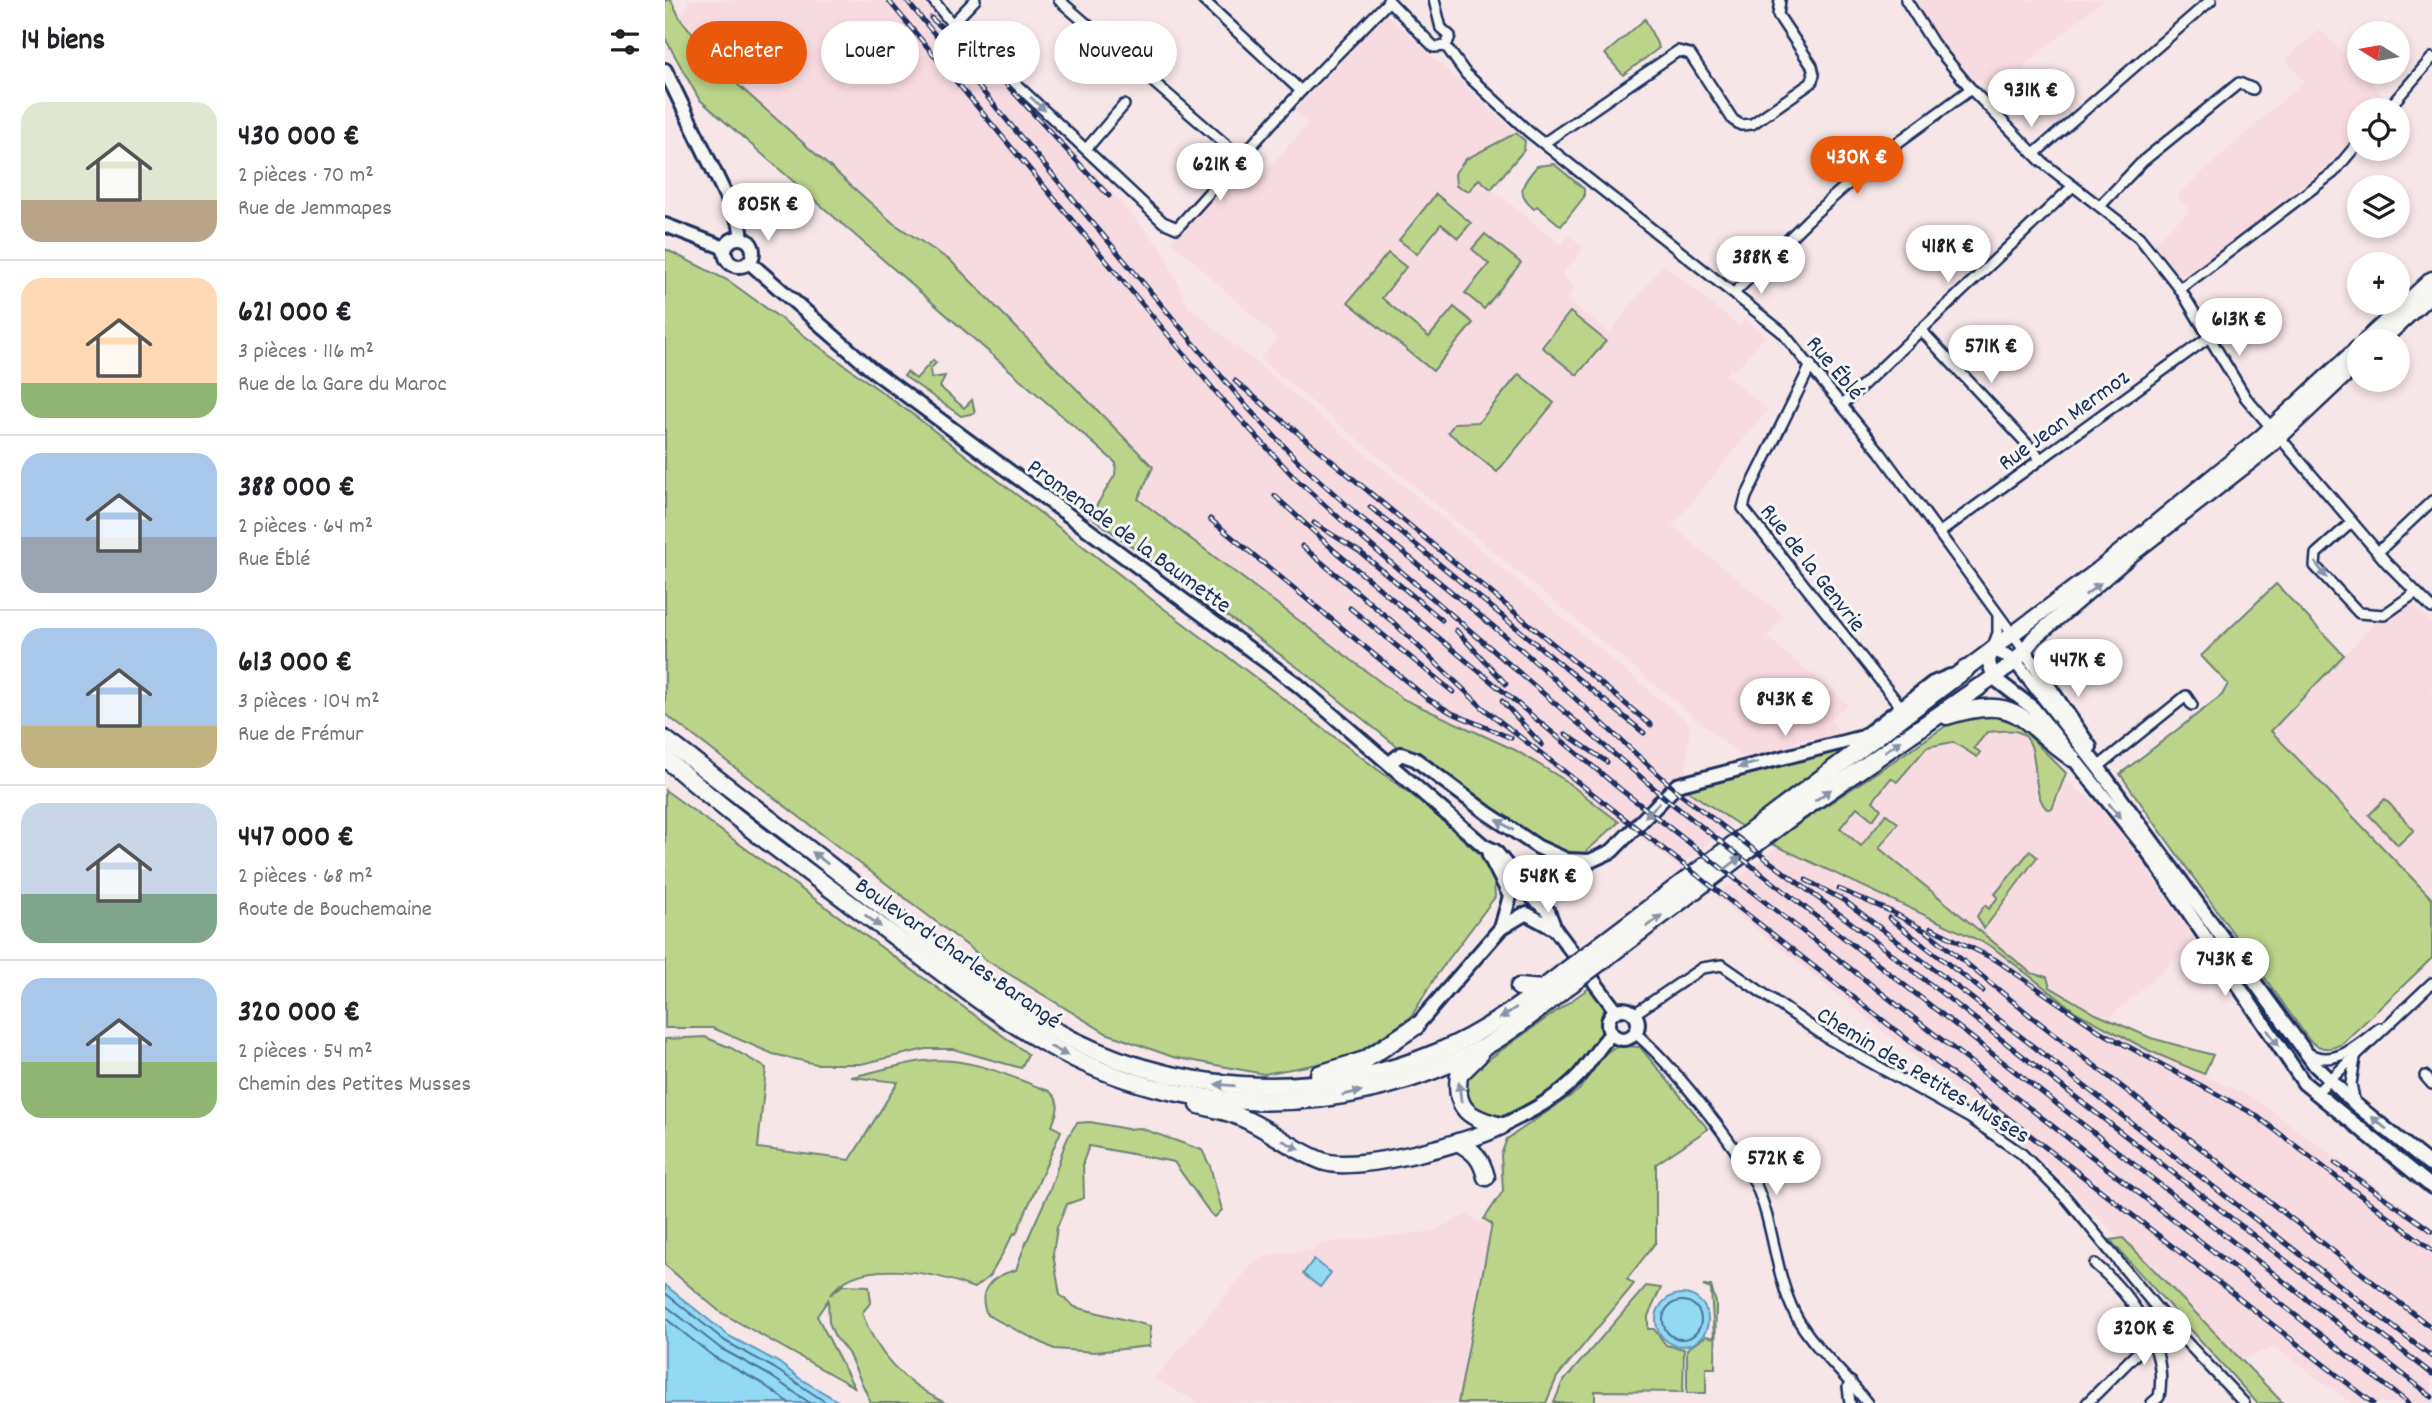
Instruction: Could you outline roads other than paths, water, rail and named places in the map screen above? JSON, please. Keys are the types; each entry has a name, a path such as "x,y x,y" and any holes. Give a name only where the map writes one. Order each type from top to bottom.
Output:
{"highway":[{"name":"Boulevard Charles Barangé","path":"1603,952 1966,669"},
{"name":"Boulevard Charles Barangé","path":"665,758 720,807 1023,1030 1095,1068 1186,1096 1267,1102 1348,1094 1427,1073 1488,1045 1567,978 1790,818 1979,688"},
{"path":"1931,720 1985,706 2008,709 2027,719 2072,758"},
{"name":"Boulevard Charles Barangé","path":"665,738 1014,1007 1099,1053 1185,1080 1259,1087 1293,1085 1385,1070 1439,1052 1483,1029 1543,989 1567,978"},
{"path":"665,773 720,807"},
{"path":"1519,987 1543,989"},
{"path":"1293,1085 1313,1075 1365,1060 1416,1026"},
{"path":"1488,1045 1459,1075 1458,1100 1471,1116 1501,1126"},
{"path":"1186,1096 1197,1104 1240,1117 1326,1162 1354,1166 1485,1135 1501,1126"},
{"path":"1458,1142 1474,1151 1482,1160 1486,1177"}],"main road":[{"path":"2378,329 2432,279"},
{"path":"2394,329 2432,293"},
{"path":"2275,433 2347,359"},
{"path":"2275,433 2347,372"},
{"name":"Boulevard Charles Barangé","path":"1966,669 2275,433"},
{"name":"Boulevard Charles Barangé","path":"1979,688 1996,680 2040,632 2275,433"}],"street":[{"path":"933,0 950,21"},
{"path":"956,21 975,0"},
{"path":"1059,0 1241,158"},
{"path":"1203,0 1301,91"},
{"path":"1018,84 1163,222 1177,228 1388,0 1437,48 1446,46 1450,36 1441,28 1434,0"},
{"path":"1543,143 1678,51 1690,54 1733,120 1741,125 1752,124 1811,83 1814,75 1812,66 1778,15 1780,0"},
{"path":"1906,0 1933,43 1971,89 2034,154 2139,237 2179,289 2238,386 2275,433 2378,552 2432,608"},
{"path":"2034,154 2211,0"},
{"path":"1430,41 1432,32 1441,28"},
{"name":"Rue Éblé","path":"1446,46 1466,74 1543,143 1782,332 1843,404 1939,533 2012,634 2019,656"},
{"path":"2397,98 2432,58"},
{"path":"665,70 740,225 742,238 753,248 749,262 739,266 726,257 725,248 731,240 742,238"},
{"path":"2100,206 2143,161 2239,83 2253,89"},
{"path":"1734,293 1815,213 1882,154 1971,89"},
{"path":"1087,148 1124,105"},
{"path":"2179,289 2333,173 2347,156"},
{"path":"1843,404 2073,186"},
{"path":"665,225 725,248"},
{"name":"Promenade de la Baumette","path":"749,262 871,369 1298,685 1391,762 1484,846 1495,851 1530,895 1548,911 1555,929 1616,1011"},
{"path":"1921,330 2042,459"},
{"name":"Rue Jean Mermoz","path":"1939,533 2209,337"},
{"name":"Rue de la Genvrie","path":"1811,365 1746,497 1744,508 1901,707"},
{"path":"2378,552 2432,501"},
{"path":"2353,522 2315,554 2315,566 2359,613 2384,615 2415,593"},
{"path":"1998,614 1998,633 1991,649 1989,663 1996,680 2033,708 2164,873 2267,1030 2315,1094 2432,1187"},
{"path":"1991,649 2019,656 2303,1050 2355,1104 2432,1166"},
{"name":"Boulevard Charles Barangé","path":"1391,762 1401,754 1415,759 1487,813 1538,846 1567,860 1590,861 1612,851 1677,785 1863,737 1933,683 1966,669"},
{"path":"2098,767 2186,696 2192,705"},
{"name":"Promenade de la Baumette","path":"1484,846 1516,913 1525,914 1555,929"},
{"path":"1416,1026 1501,928 1533,908 1530,895 1519,889 1510,900 1501,928"},
{"name":"Chemin des Petites Musses","path":"1634,1014 1702,968 1722,965 1829,1039 1985,1127 2043,1173 2174,1329 2244,1403"},
{"path":"2315,1094 2432,984"},
{"path":"1625,1010 1634,1014 1638,1024 1635,1033 1623,1040 1611,1034 1608,1024 1616,1011 1625,1010"},
{"path":"2303,1050 2317,1057 2337,1057 2404,1011"},
{"path":"1635,1033 1684,1085 1755,1183 1791,1304 1805,1331 1850,1382 1859,1402"},
{"path":"1501,1126 1537,1109 1562,1091 1581,1073 1611,1034"},
{"path":"2355,1058 2351,1084 2355,1104"},
{"path":"2095,1264 2147,1326 2162,1371 2159,1397 2152,1403"},
{"path":"2087,1403 2146,1344 2149,1335"}],"water":[{"path":"1314,1259 1331,1273 1320,1287 1303,1274"},
{"path":"665,1285 729,1336 778,1362 841,1403 665,1403"},
{"path":"1682,1294 1692,1296 1700,1302 1706,1310 1706,1330 1700,1338 1692,1344 1682,1346 1672,1344 1664,1338 1658,1330 1656,1320 1658,1310 1664,1302 1672,1296"}],"railway":[{"path":"888,0 1220,397 1295,478 1670,802 2432,1397"},
{"path":"906,0 1248,408 1299,462 1359,516 1522,650 1680,794 1858,928 2432,1374"},
{"path":"931,18 997,74 1109,196"},
{"path":"1235,381 1651,725"},
{"path":"1275,496 1336,552 1620,789 2408,1403"},
{"path":"1370,507 1644,733"},
{"path":"1210,519 1428,699 1452,713 1511,738"},
{"path":"1314,523 1360,552 1442,620"},
{"path":"1302,546 1394,623 1483,708 2373,1403"},
{"path":"1350,608 1453,692"},
{"path":"1456,630 1506,684"},
{"path":"1502,701 1542,745"},
{"path":"1566,734 1607,762"},
{"path":"1806,880 1845,901 2432,1357"},
{"path":"1839,889 1892,912 1929,933 2032,1017 2432,1328"},
{"path":"1889,918 1983,991"},
{"path":"1931,928 1996,960 2101,1032 2254,1114 2432,1250"},
{"path":"2335,1163 2432,1231"}]}
